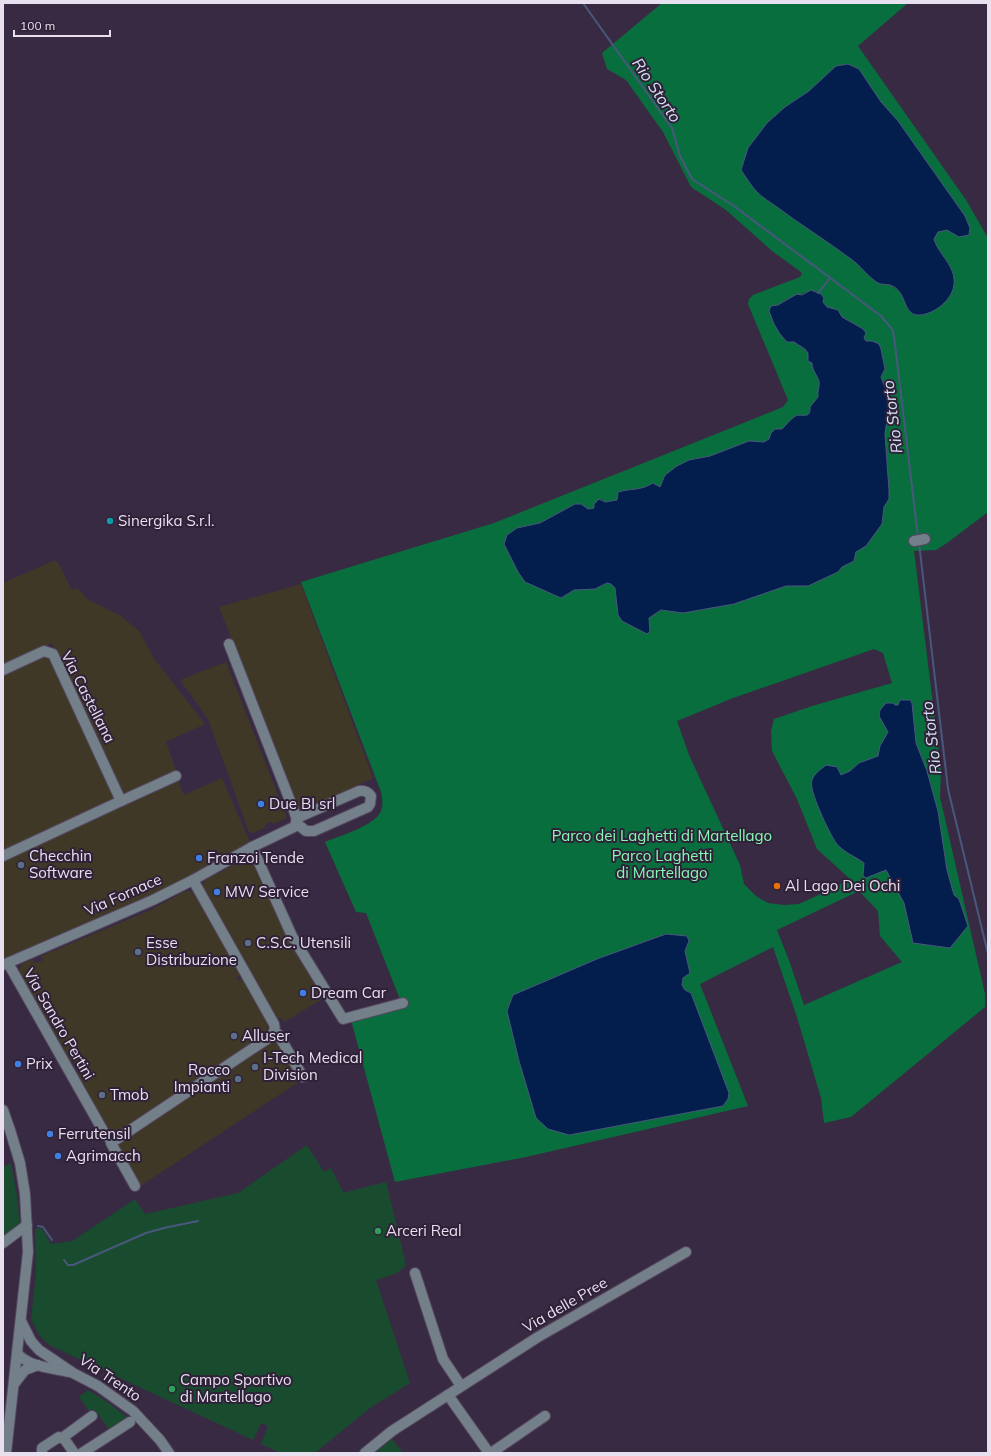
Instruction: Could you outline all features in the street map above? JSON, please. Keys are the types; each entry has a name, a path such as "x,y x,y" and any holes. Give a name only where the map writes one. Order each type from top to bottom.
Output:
{"street":[{"path":"228,644 296,821"},
{"name":"Via Castellana","path":"3,670 44,651 53,654 121,801"},
{"path":"3,856 176,776"},
{"name":"Via Fornace","path":"5,964 153,900 193,880 252,846 294,827 296,821 359,791 365,791 371,796 368,807 314,831 306,831 296,821"},
{"path":"252,846 292,936 343,1019 403,1003"},
{"path":"111,1140 117,1138 272,1036 274,1032 274,1024 193,880"},
{"name":"Via Sandro Pertini","path":"5,964 106,1136 111,1140 111,1143 135,1186"},
{"path":"274,1032 278,1034 303,1076"},
{"path":"3,1110 20,1163 27,1225 28,1252 6,1453"},
{"path":"3,1243 27,1225"},
{"name":"Via delle Pree","path":"365,1453 392,1431 538,1337 686,1252"},
{"path":"415,1273 443,1359 461,1386"},
{"path":"21,1320 31,1341 39,1350"},
{"path":"17,1353 27,1350 39,1350"},
{"name":"Via Trento","path":"39,1350 73,1373 98,1386 133,1411 160,1440 168,1453"},
{"path":"17,1353 26,1361 73,1373"},
{"path":"13,1386 25,1370 38,1365"},
{"path":"448,1394 490,1453 545,1416"},
{"path":"42,1453 42,1448 59,1437 62,1438 92,1416"},
{"path":"82,1453 130,1422"},
{"path":"62,1438 74,1453"}],"shaded area":[{"path":"53,561 58,562 72,590 78,588 87,599 121,616 139,631 155,660 205,724 166,742 176,771 124,796 52,643 3,666 3,583"},
{"path":"301,584 373,778 302,811 298,809 219,607"},
{"path":"43,656 51,659 114,794 111,802 3,851 3,674"},
{"path":"226,662 287,818 274,824 270,822 265,825 264,828 253,833 249,832 208,719 180,680"},
{"path":"222,778 249,840 246,845 148,898 3,959 3,860 177,779 184,795"},
{"path":"246,858 250,858 292,948 324,998 284,1022 281,1017 277,1020 202,889 205,880"},
{"path":"185,891 193,892 240,975 236,978 238,981 242,978 268,1024 266,1033 117,1132 109,1130 76,1072 80,1070 79,1067 77,1067 73,1061 71,1062 19,971 22,964 33,959 34,963 42,961 41,956 151,910"},
{"path":"270,1042 279,1044 300,1081 139,1187 118,1151 120,1142"}],"green space":[{"name":"Parco Laghetti di Martellago","path":"662,3 908,3 858,46 966,200 988,238 988,512 936,550 914,551 941,769 940,797 985,994 985,1007 851,1117 824,1123 821,1098 797,1017 773,947 700,984 748,1106 526,1157 395,1182 351,1020 403,1007 366,913 356,912 325,842 358,829 374,820 382,808 382,796 301,582 494,523 783,407 788,400 748,304 749,299 753,295 800,277 802,274 801,272 772,251 726,210 691,187 663,132 626,80 607,69 602,53","holes":["836,66 881,102 898,121 965,216 970,228 959,237 947,230 938,232 934,239 937,247 949,264 907,309 905,299 899,291 890,285 880,284 874,280 853,260 757,192 741,170 748,148 767,123 785,107 809,91","805,292 823,302 827,307 838,310 842,317 863,329 864,338 866,341 872,341 878,344 881,348 885,368 881,377 888,395 889,406 885,434 889,499 884,507 882,524 866,546 856,552 854,561 842,567 838,572 808,586 786,586 734,604 683,613 661,610 649,618 650,631 618,615 615,588 611,584 607,583 595,589 574,590 561,598 518,572 504,544 507,535 517,528 540,523 575,504 581,504 588,509 594,508 594,504 602,499 605,502 617,500 618,492 648,486 653,483 660,487 665,475 677,466 689,460 710,456 749,441 764,442 769,439 778,429 782,429 794,417 808,415 813,403 818,399 819,381 812,363 808,361 808,353 794,342 787,342 774,324 769,311 771,306 781,304 789,298","874,649 883,653 892,683 812,706 774,719 771,731 772,751 797,799 817,849 849,878 836,887 799,904 784,905 768,903 756,896 744,884 740,865 689,755 677,721 733,698","900,700 912,703 916,743 927,771 938,811 947,870 954,895 913,943 904,903 886,870 864,865 836,843 824,820 812,791 837,767 841,775 850,771 859,763 878,756 880,746 888,732 884,726 880,710 886,703 898,705","859,891 878,911 880,936 902,962 804,1005 777,930","666,934 689,941 685,951 690,973 683,978 682,985 728,1099 723,1106 569,1135 536,1118 519,1061 507,1011 513,995 597,959"]},
{"path":"307,1145 324,1172 331,1168 344,1193 386,1182 405,1260 405,1267 395,1274 376,1280 410,1383 370,1408 315,1453 280,1453 261,1444 268,1426 261,1423 253,1440 49,1345 39,1335 31,1319 36,1274 35,1229 39,1228 43,1230 51,1244 72,1241 135,1199 145,1214 238,1193"},
{"path":"11,1163 17,1196 20,1227 6,1236 3,1233 3,1167"},
{"path":"88,1390 128,1418 111,1432 95,1410 90,1412 79,1397"},
{"path":"392,1439 403,1453 375,1453"}],"water":[{"path":"848,64 859,69 881,102 898,121 965,216 970,228 969,235 959,237 947,230 938,232 934,239 936,245 950,266 954,278 954,285 945,302 935,310 923,315 912,313 906,306 902,296 895,288 890,285 880,284 874,281 851,259 764,198 755,190 741,170 748,148 767,123 785,107 809,91 836,66"},
{"path":"811,290 821,294 824,298 823,302 827,307 838,310 842,317 863,329 866,333 864,338 866,341 872,341 879,344 885,369 881,377 888,395 889,406 885,434 889,499 884,507 882,524 866,546 856,552 854,561 842,567 838,572 808,586 786,586 734,604 683,613 661,610 649,618 650,631 647,634 622,621 618,615 615,588 611,584 607,583 595,589 574,590 561,598 525,582 518,572 504,544 507,535 517,528 540,523 575,504 581,504 588,509 594,508 594,504 599,499 605,502 617,500 618,492 648,486 653,483 660,487 665,475 677,466 689,460 710,456 749,441 764,442 769,439 771,433 775,429 782,429 794,417 809,414 810,407 818,397 819,381 812,363 808,361 808,353 805,349 794,342 787,342 774,324 769,311 771,306 778,305 797,294 802,295"},
{"path":"900,700 910,700 912,703 916,743 927,771 938,811 947,870 954,895 959,899 968,926 950,948 913,943 904,903 886,870 866,878 863,876 864,863 842,849 836,843 820,812 813,793 812,780 814,776 826,765 837,767 841,775 850,771 859,763 878,756 880,746 888,732 879,716 880,710 886,703 898,705"},
{"path":"666,934 687,936 689,941 685,951 690,973 683,978 682,985 685,990 691,993 729,1093 728,1099 723,1106 569,1135 548,1129 536,1118 519,1061 507,1011 513,995 597,959"}],"waterway":[{"name":"Rio Storto","path":"583,3 672,128 680,156 692,179 734,206 881,316 892,329 918,537"},
{"path":"818,293 830,278"},
{"name":"Rio Storto","path":"919,543 948,789 988,954"},
{"path":"64,1260 68,1265 73,1265 146,1233 198,1221"},
{"path":"38,1226 43,1227 52,1240"}],"place":[{"name":"Sinergika S.r.l.","path":"110,521"},
{"name":"Due BI srl","path":"261,804"},
{"name":"Franzoi Tende","path":"199,858"},
{"name":"Checchin Software","path":"21,865"},
{"name":"Al Lago Dei Ochi","path":"777,886"},
{"name":"MW Service","path":"217,892"},
{"name":"C.S.C. Utensili","path":"248,943"},
{"name":"Esse Distribuzione","path":"138,952"},
{"name":"Dream Car","path":"303,993"},
{"name":"Alluser","path":"234,1036"},
{"name":"Prix","path":"18,1064"},
{"name":"I-Tech Medical Division","path":"255,1067"},
{"name":"Rocco Impianti","path":"238,1079"},
{"name":"Tmob","path":"102,1095"},
{"name":"Ferrutensil","path":"50,1134"},
{"name":"Agrimacch","path":"58,1156"},
{"name":"Arceri Real","path":"378,1231"},
{"name":"Campo Sportivo di Martellago","path":"172,1389"}],"park label":[{"name":"Parco dei Laghetti di Martellago","path":"662,836"}]}
